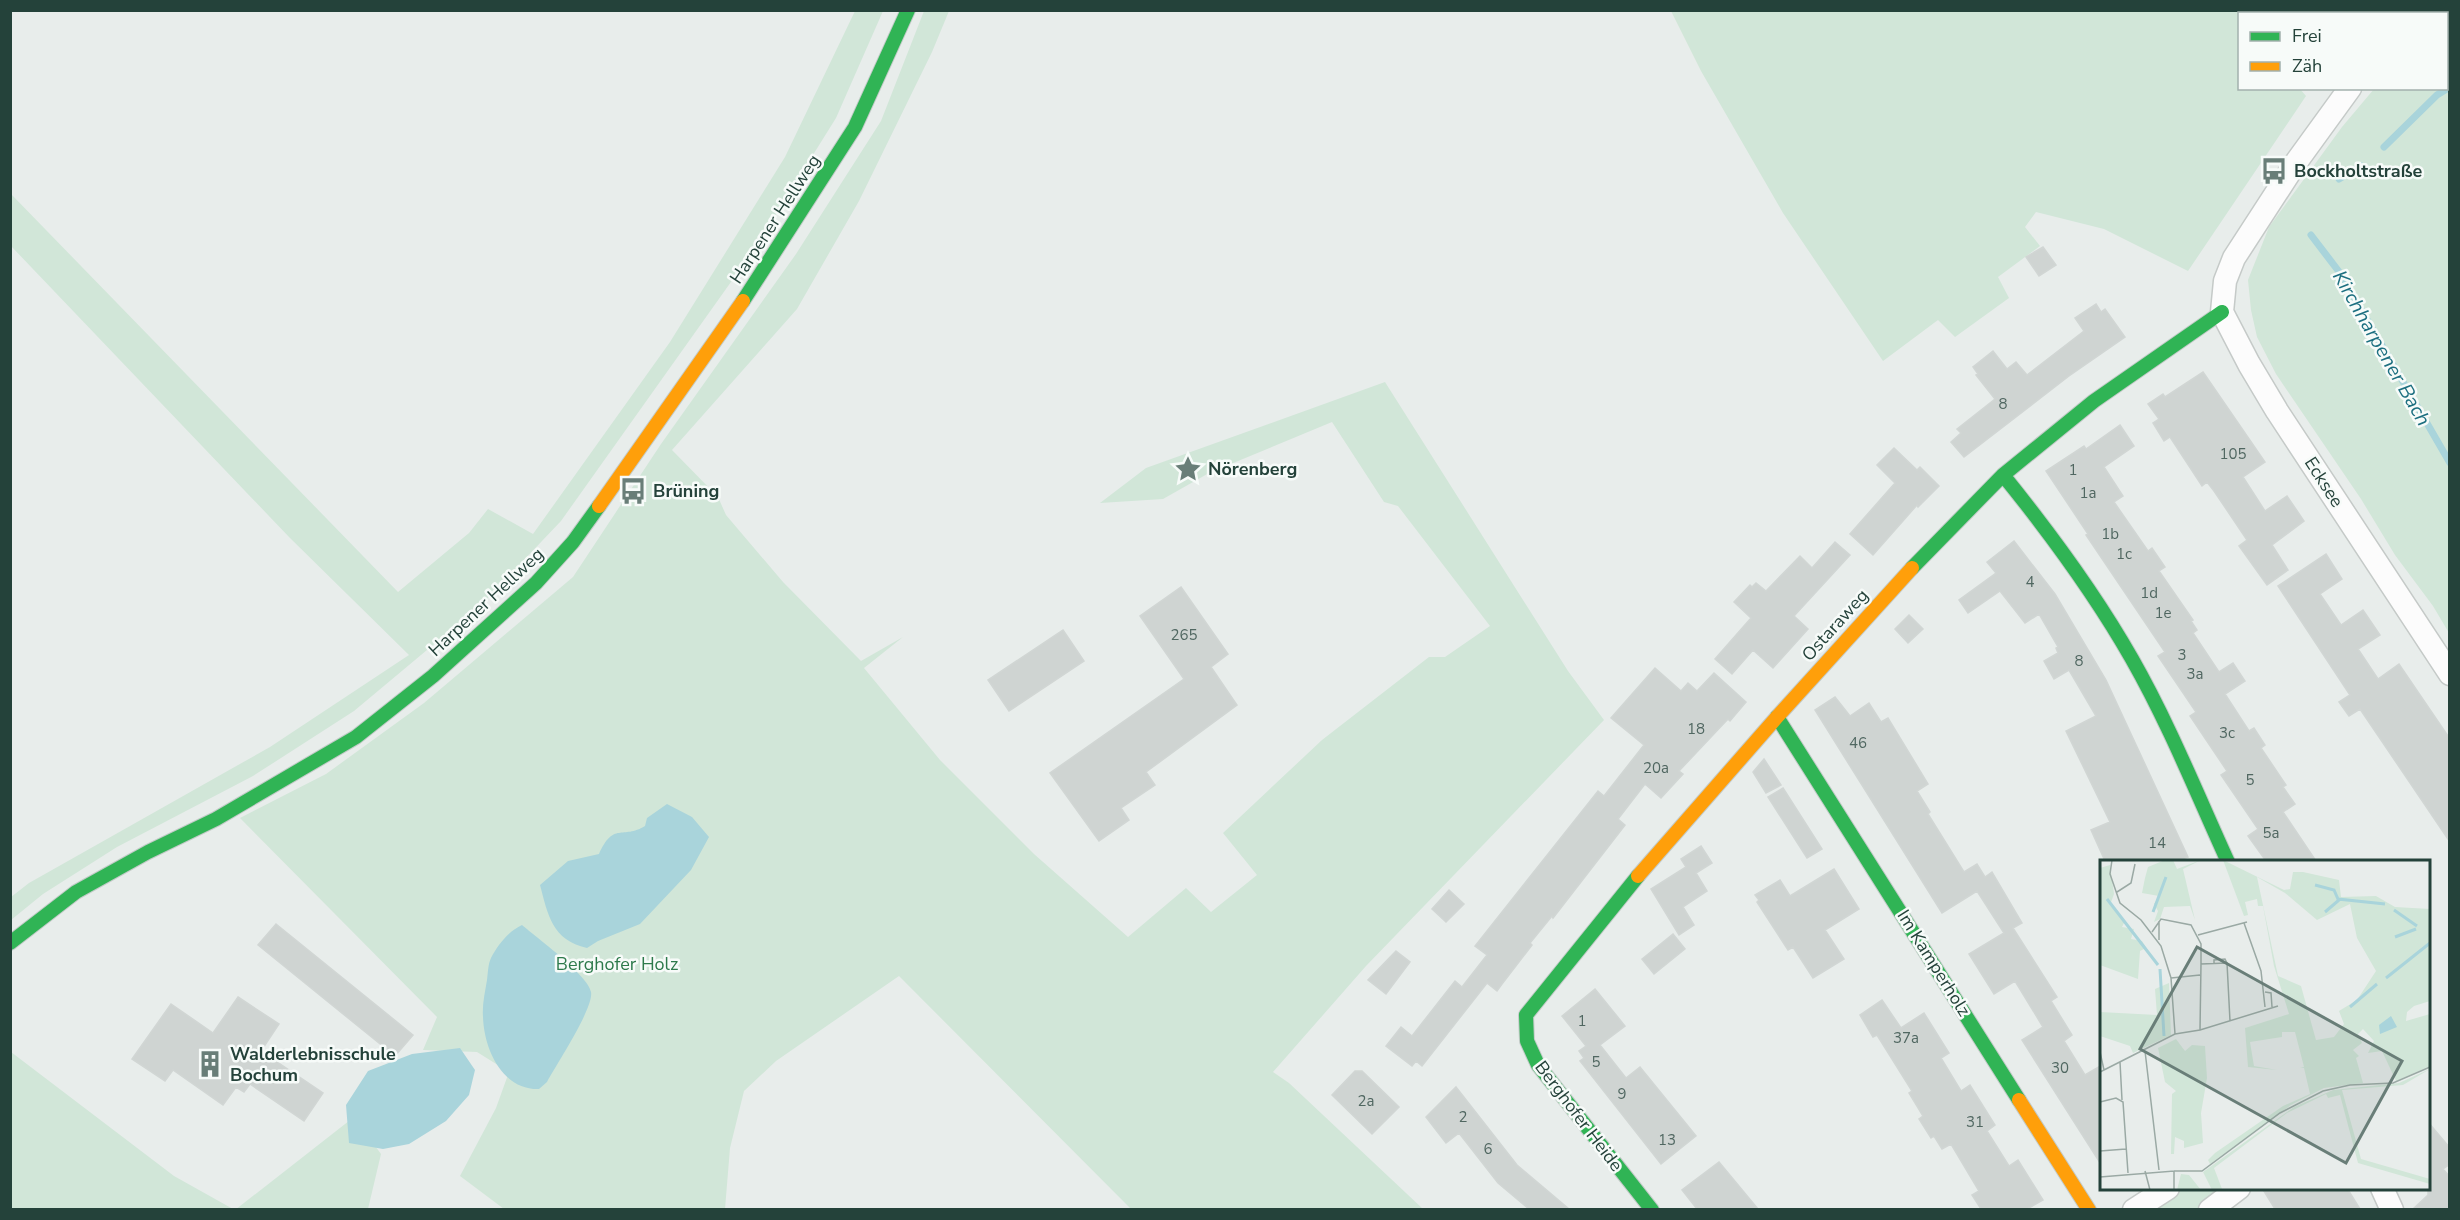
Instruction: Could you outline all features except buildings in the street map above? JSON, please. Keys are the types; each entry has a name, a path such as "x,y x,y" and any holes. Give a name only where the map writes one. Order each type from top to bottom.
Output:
{"street":[{"name":"Harpener Hellweg","path":"10,943 76,892 148,852 216,819 356,737 433,676 536,583 573,542 639,452 760,274 855,127 908,10"},
{"path":"2222,312 2226,281 2234,258 2297,161 2349,90"},
{"name":"Ostaraweg","path":"1526,1015 1561,974 1618,899 1888,591 2003,475 2094,401 2222,312"},
{"name":"Ecksee","path":"2222,312 2248,364 2277,411 2450,674"},
{"path":"2003,475 2055,538 2105,612 2148,688 2228,860"},
{"name":"Im Kamperholz","path":"1777,717 2089,1209"},
{"name":"Berghofer Heide","path":"1526,1015 1527,1041 1538,1065 1652,1209"},
{"path":"2134,1209 2165,1190"},
{"path":"2210,1209 2236,1190"},
{"path":"2383,1190 2392,1209"}],"green space":[{"path":"855,11 883,11 836,118 753,251 561,521 482,604 354,711 253,776 117,847 43,894 11,920 11,897 29,883 270,747 409,655 290,538 11,246 11,194 398,592 469,533 488,509 533,534 670,342 785,157"},
{"name":"Berghofer Holz","path":"924,11 949,11 932,52 859,201 797,309 672,450 718,497 726,515 783,582 861,661 903,637 864,668 940,760 1034,854 1128,937 1186,888 1211,912 1257,875 1223,833 1322,740 1429,657 1445,657 1490,626 1398,506 1384,502 1332,422 1209,473 1163,499 1100,503 1146,468 1385,382 1568,671 1604,720 1366,966 1273,1072 1289,1083 1423,1209 1131,1209 899,976 776,1061 744,1091 730,1148 725,1209 504,1209 460,1176 496,1108 509,1072 477,1052 423,1050 437,1017 240,818 326,774 424,703 573,577 661,444 796,254 881,121"},
{"path":"1671,11 2243,11 2238,12 2238,90 2301,90 2306,96 2188,271 2104,229 2036,212 2025,227 2040,246 1998,277 2009,298 1955,337 1938,320 1883,361 1783,213 1701,71"},
{"path":"2450,11 2449,633 2276,374 2257,337 2248,280 2269,227 2342,127 2373,90 2448,90 2448,12 2436,12"},
{"path":"11,1052 174,1176 233,1209 11,1209"},
{"path":"354,1117 381,1154 368,1209 235,1210"},
{"path":"2179,1190 2220,1190 2200,1209 2147,1210"}],"water":[{"path":"667,804 692,817 709,837 691,870 640,924 598,941 587,948 566,939 553,925 540,885 568,861 599,854 604,844 614,834 630,832 645,826 647,818"},
{"path":"522,925 572,967 588,985 591,992 587,1010 574,1037 547,1082 539,1089 526,1088 505,1075 491,1054 484,1029 483,1003 490,960 504,938"},
{"path":"460,1048 475,1070 469,1095 446,1121 409,1144 383,1149 349,1143 346,1105 368,1071 412,1054"}],"waterway":[{"name":"Kirchharpener Bach","path":"2384,147 2437,95 2445,90"},
{"name":"Kirchharpener Bach","path":"2339,179 2361,166"},
{"name":"Kirchharpener Bach","path":"2311,235 2340,273 2450,463"}],"traffic: fast":[{"path":"743,301 855,127 908,10"},
{"path":"1912,568 2003,475 2094,401 2222,312"},
{"path":"2003,475 2071,564 2132,659 2170,734 2227,860"},
{"path":"10,943 76,892 148,852 216,819 356,737 433,676 536,583 573,542 599,506"},
{"path":"1777,717 2019,1100"},
{"path":"1638,876 1526,1015 1527,1041 1538,1065 1652,1210"}],"traffic: slow":[{"path":"599,506 743,301"},
{"path":"1638,876 1777,717 1912,568"},
{"path":"2019,1100 2089,1210"}],"place":[{"name":"Bockholtstraße","path":"2274,171"},
{"name":"Nörenberg","path":"1188,469"},
{"name":"Brüning","path":"633,491"},
{"name":"Walderlebnisschule Bochum","path":"210,1064"}]}
